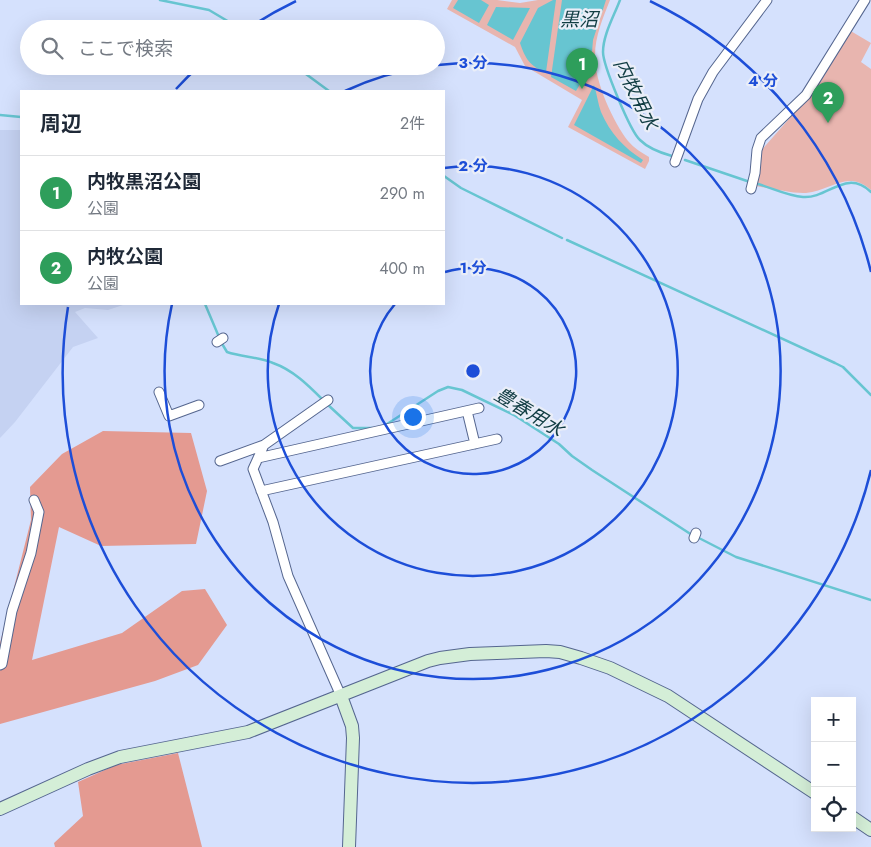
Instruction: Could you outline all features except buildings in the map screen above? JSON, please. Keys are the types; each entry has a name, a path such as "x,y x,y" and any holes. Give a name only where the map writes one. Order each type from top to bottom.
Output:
{"street":[{"path":"675,162 698,100 713,72 767,0"},
{"path":"751,189 755,173 757,150 761,138 806,95 865,0"},
{"path":"159,392 169,416 199,405"},
{"path":"220,461 264,445 324,403"},
{"path":"258,458 479,408"},
{"path":"467,411 475,444"},
{"path":"261,491 497,439"},
{"path":"264,445 253,469 273,522 288,576 341,696 352,726 349,847"},
{"path":"0,666 2,664 12,611 32,553 39,512 34,500"},
{"path":"0,808 88,769 120,758 248,732 396,673 440,658 470,654 546,651 560,652 610,668 668,696 811,789"},
{"path":"856,820 871,830"}],"shaded area":[{"path":"452,0 497,0 520,3 538,0 610,0 596,41 595,56 598,77 611,112 622,133 633,146 649,157 645,169 568,127 582,100 525,66 515,47 447,9"},
{"path":"849,30 871,43 861,62 871,69 871,190 854,181 846,181 806,193 756,186 759,153 811,94"},
{"path":"0,130 20,130 20,305 123,305 108,310 85,308 75,312 98,338 73,347 15,422 0,438"},
{"path":"103,431 191,433 207,491 196,544 101,546 59,527 32,660 122,633 182,591 205,589 227,625 198,665 155,681 0,724 0,643 31,520 30,487 62,454"},
{"path":"178,753 202,847 55,847 54,843 83,816 78,782 116,765"}],"water":[{"path":"458,0 481,0 489,5 479,23 453,8"},
{"name":"黒沼","path":"556,0 546,72 532,65 520,43 538,8"},
{"name":"黒沼","path":"562,0 606,0 593,40 593,62 576,91 551,77"},
{"name":"黒沼","path":"496,7 530,8 513,40 487,25"},
{"path":"594,85 601,112 609,127 624,145 643,160 641,163 574,125"}],"waterway":[{"path":"160,0 209,10 226,20"},
{"name":"内牧用水","path":"620,0 603,46 607,70 624,112 640,140 659,152 672,156"},
{"path":"307,75 328,90"},
{"name":"豊春用水","path":"0,115 20,117"},
{"name":"内牧用水","path":"685,160 750,182"},
{"path":"445,177 461,188 562,238"},
{"name":"内牧用水","path":"758,184 786,194 803,197 821,194 837,186 853,183 862,185 871,192"},
{"path":"567,240 843,367 871,395"},
{"name":"豊春用水","path":"205,305 219,337"},
{"name":"豊春用水","path":"221,342 227,352 268,361 280,366 294,374 323,400"},
{"name":"豊春用水","path":"384,426 438,391 448,387 462,390 514,415 559,444 592,470 692,535"},
{"name":"豊春用水","path":"327,404 353,428 372,428"},
{"name":"豊春用水","path":"697,537 736,557 871,600"}],"place":[{"name":"内牧黒沼公園","path":"582,89"},
{"name":"内牧公園","path":"828,123"}]}
